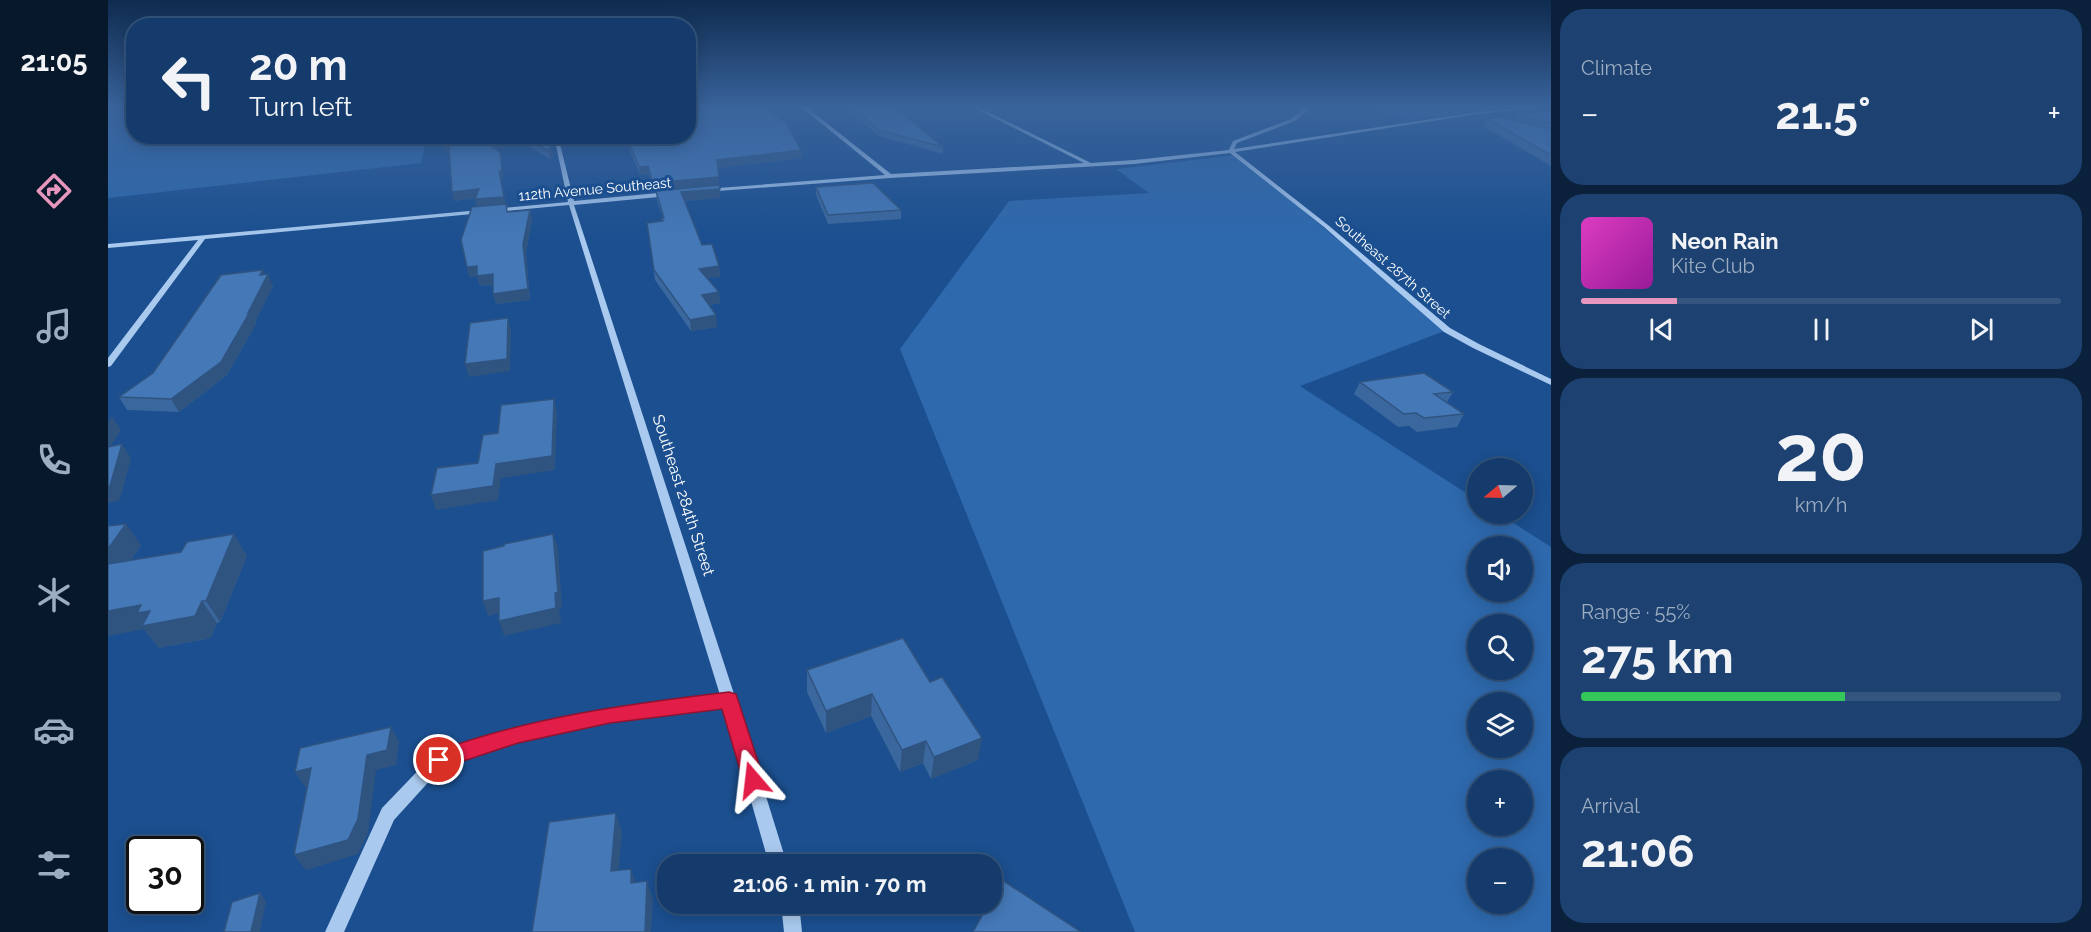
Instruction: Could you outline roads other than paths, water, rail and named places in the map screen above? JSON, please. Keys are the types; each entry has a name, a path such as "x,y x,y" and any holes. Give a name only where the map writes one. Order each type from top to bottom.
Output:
{"street":[{"name":"Southeast 284th Street","path":"559,149 571,203 729,700 775,854"},
{"path":"857,149 890,176"},
{"path":"1060,149 1092,165"},
{"path":"699,191 890,176 1092,165 1241,149"},
{"name":"Southeast 287th Street","path":"1231,151 1326,226 1447,330 1551,382"},
{"name":"112th Avenue Southeast","path":"108,246 675,193"},
{"path":"108,364 203,237"},
{"path":"334,932 388,814 439,760 518,735 610,715 729,700"},
{"path":"791,914 793,932"}]}
